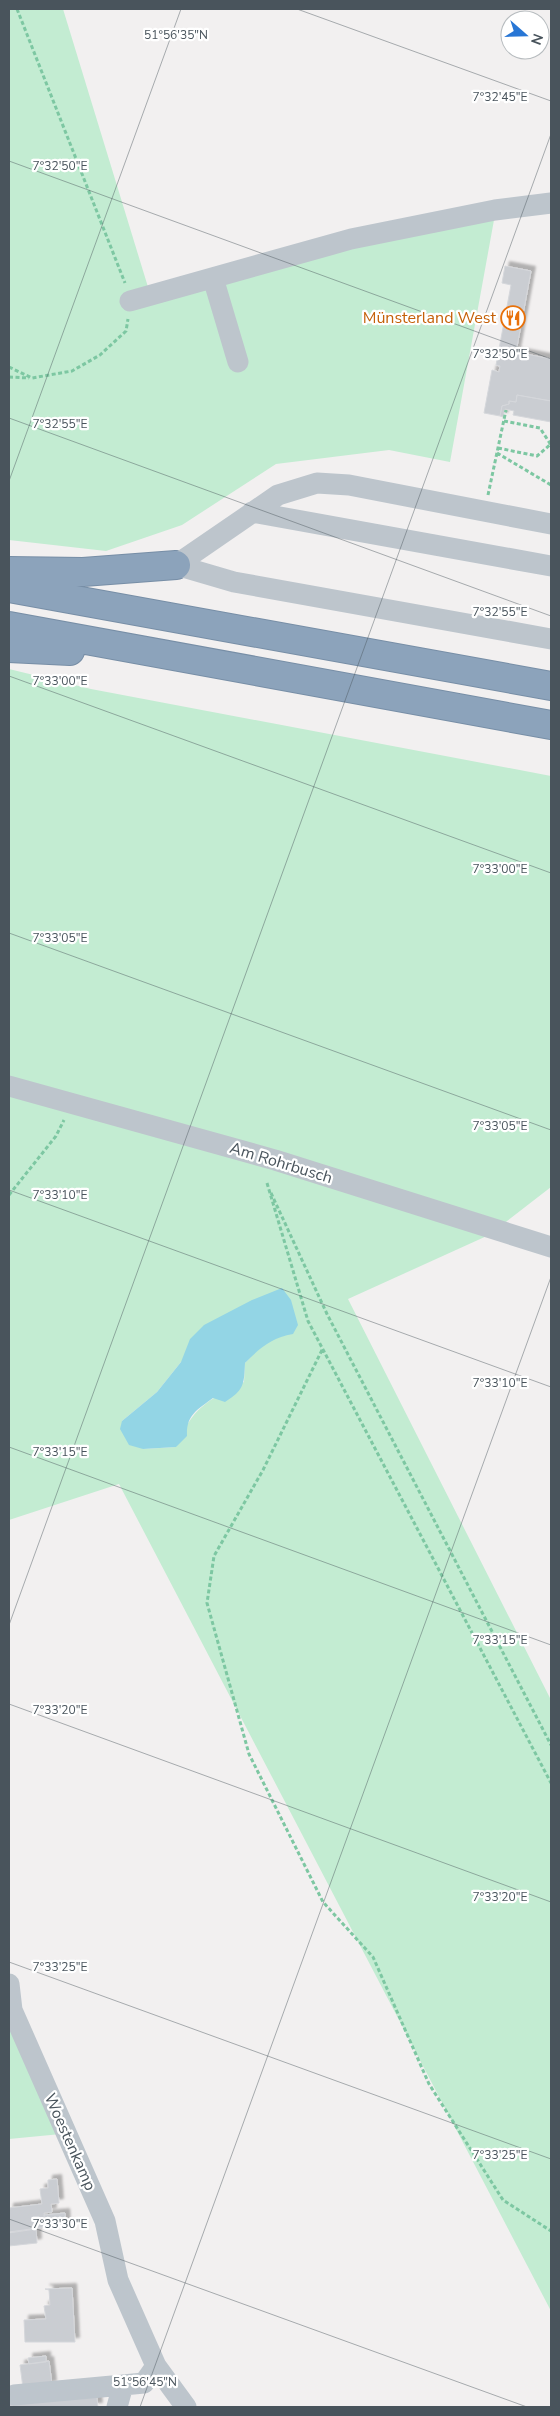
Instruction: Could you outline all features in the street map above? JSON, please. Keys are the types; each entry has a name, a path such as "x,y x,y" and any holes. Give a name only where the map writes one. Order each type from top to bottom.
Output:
{"highway":[{"path":"9,571 83,572 176,565"},
{"path":"9,588 551,686"},
{"path":"9,626 551,725"},
{"path":"9,648 183,657"}],"street":[{"path":"131,301 351,239 495,210 551,203"},
{"path":"213,278 238,362"},
{"path":"176,565 278,494 299,487 332,483 551,524"},
{"path":"252,512 551,566"},
{"path":"176,565 234,582 551,639"},
{"name":"Am Rohrbusch","path":"9,1086 276,1160 551,1247"},
{"name":"Woestenkamp","path":"9,1984 12,2010 105,2221 118,2280 156,2366 186,2407"},
{"path":"14,2395 144,2383 156,2366"},
{"path":"117,2407 123,2385"}],"path":[{"path":"9,377 32,378 72,372 100,355 126,331 131,301 17,9"},
{"path":"9,367 32,378"},
{"path":"492,474 506,410"},
{"path":"498,448 537,456 551,445 542,429 504,421"},
{"path":"497,453 551,485"},
{"path":"9,1195 56,1136 72,1104"},
{"path":"276,1160 267,1183 308,1322 551,1783"},
{"path":"267,1183 327,1314 551,1745"},
{"path":"322,1350 263,1470 214,1556 207,1603 249,1754 323,1902 374,1957 429,2084 503,2200 551,2231"}],"green space":[{"path":"9,9 63,9 148,287 494,220 450,462 389,450 276,464 182,525 106,551 9,540"},
{"path":"9,669 91,689 551,776 551,1187 489,1235 348,1299 551,1700 551,2311 119,1484 9,1520","holes":["297,1325 261,1346 245,1363 244,1382 210,1400 202,1407 188,1423 176,1447 143,1449 122,1421 157,1392 181,1362"]},
{"path":"9,2018 61,2134 9,2139"}],"water":[{"path":"282,1288 291,1300 298,1325 293,1334 266,1344 245,1363 242,1386 236,1394 225,1402 213,1398 197,1410 188,1423 187,1436 176,1447 143,1449 129,1445 120,1429 122,1421 157,1392 181,1362 190,1339 204,1325 252,1300"}],"building":[{"name":"Münsterland West","path":"505,266 531,271 516,352 551,359 551,401 517,395 516,402 509,401 509,404 502,406 500,416 484,413 492,370 499,372 500,366 496,365 511,285 502,283"},
{"path":"517,395 551,401 551,422 513,415 514,411 505,409 503,417 500,416 502,406 509,404 509,401 516,402"},
{"path":"57,2179 59,2203 51,2204 52,2212 44,2213 45,2227 9,2232 9,2208 42,2204 40,2189 48,2188 48,2180"},
{"path":"65,2213 66,2225 45,2227 44,2215"},
{"path":"36,2229 37,2243 9,2246 9,2233"},
{"path":"72,2288 75,2342 25,2342 24,2320 46,2319 44,2306 50,2305 49,2290 45,2289"},
{"path":"46,2356 46,2362 29,2364 28,2358"},
{"path":"49,2361 52,2385 23,2388 20,2365"},
{"path":"96,2391 98,2407 9,2407 9,2400"}],"place":[{"name":"Münsterland West","path":"513,318"}]}
